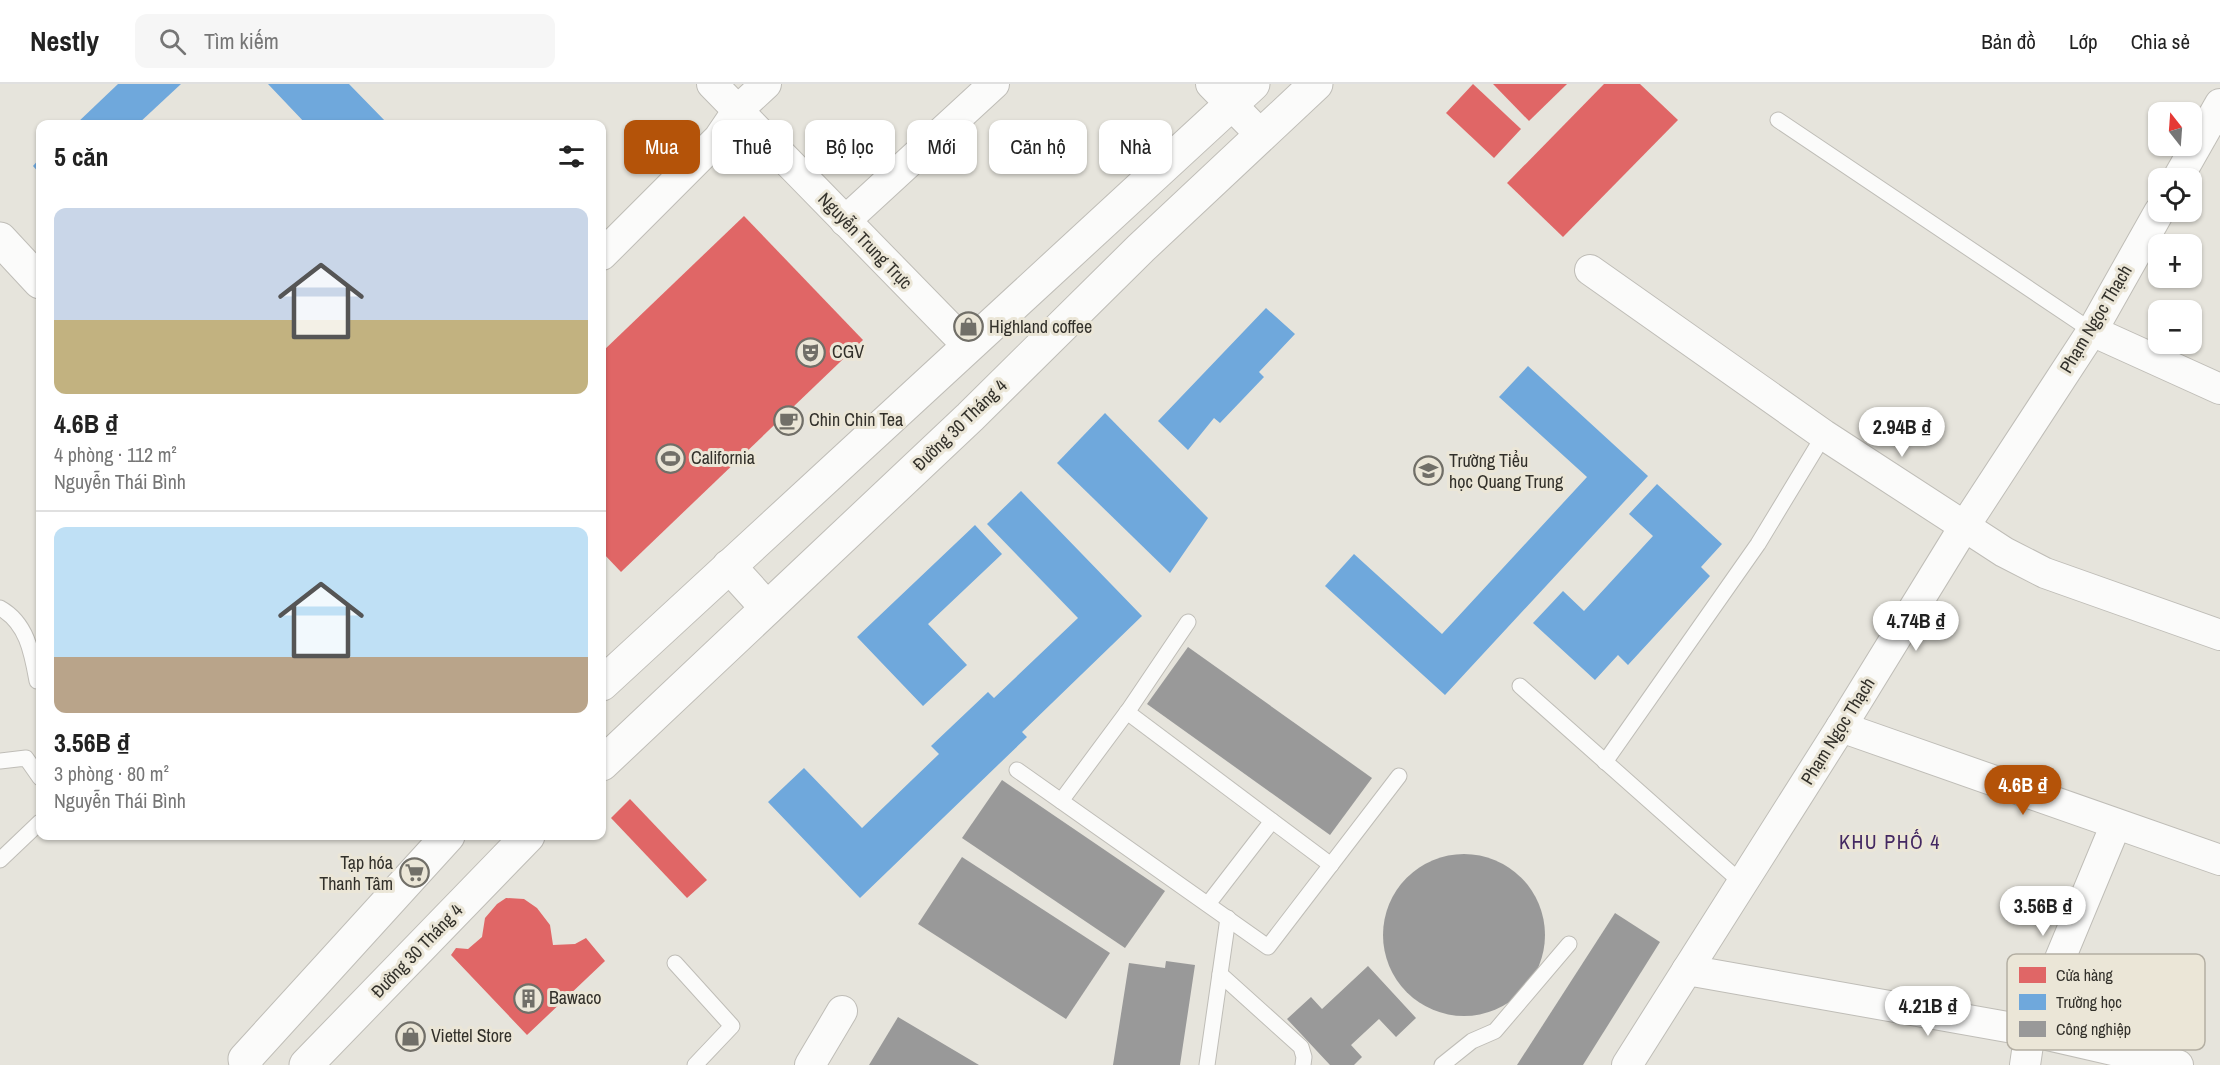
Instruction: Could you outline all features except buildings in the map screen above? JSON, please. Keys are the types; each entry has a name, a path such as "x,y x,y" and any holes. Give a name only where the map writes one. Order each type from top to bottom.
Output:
{"main road":[{"name":"Đường 30 Tháng 4","path":"606,760 970,417 1141,248 1316,84"},
{"path":"606,680 968,346 1232,91"},
{"path":"0,239 36,278"},
{"path":"729,566 767,608"},
{"path":"246,1065 245,1059 444,840"},
{"name":"Đường 30 Tháng 4","path":"306,1065 524,840"}],"street":[{"name":"Nguyễn Trung Trực","path":"712,84 968,346"},
{"path":"606,251 719,138 738,111 766,84"},
{"path":"845,221 994,84"},
{"path":"1232,91 1262,136"},
{"path":"2184,168 2220,104"},
{"name":"Phạm Ngọc Thạch","path":"1627,1065 1841,727 1964,527 2092,331 2153,222"},
{"path":"1590,270 1824,435 2004,552 2045,573 2220,635"},
{"path":"2092,331 2220,389"},
{"path":"1841,727 2220,860"},
{"path":"2062,954 2116,824"},
{"path":"1687,969 2007,1027"},
{"path":"810,1065 842,1011"},
{"path":"2025,1065 2027,1050"},
{"path":"2113,1050 2178,1065"}],"lane":[{"path":"1778,120 2092,331"},
{"path":"1605,762 1758,544 1824,435"},
{"path":"0,608 14,616 32,651 36,671"},
{"path":"1061,801 1127,712 1188,622"},
{"path":"1520,686 1742,883"},
{"path":"1127,712 1331,866"},
{"path":"0,761 26,758 36,772"},
{"path":"1017,770 1268,947 1399,776"},
{"path":"1208,904 1272,821"},
{"path":"0,860 36,826"},
{"path":"1207,1065 1228,918"},
{"path":"1442,1065 1472,1041 1495,1030 1569,944"},
{"path":"675,963 732,1026 695,1065"},
{"path":"1220,974 1301,1047 1304,1057 1303,1065"}],"place":[{"name":"Highland coffee","path":"968,327"},
{"name":"CGV","path":"811,352"},
{"name":"Chin Chin Tea","path":"788,420"},
{"name":"California","path":"670,458"},
{"name":"Trường Tiểu học Quang Trung","path":"1428,471"},
{"name":"Tạp hóa Thanh Tâm","path":"414,873"},
{"name":"Bawaco","path":"528,998"},
{"name":"Viettel Store","path":"410,1036"}],"district":[{"name":"KHU PHỐ 4","path":"1890,842"}]}
